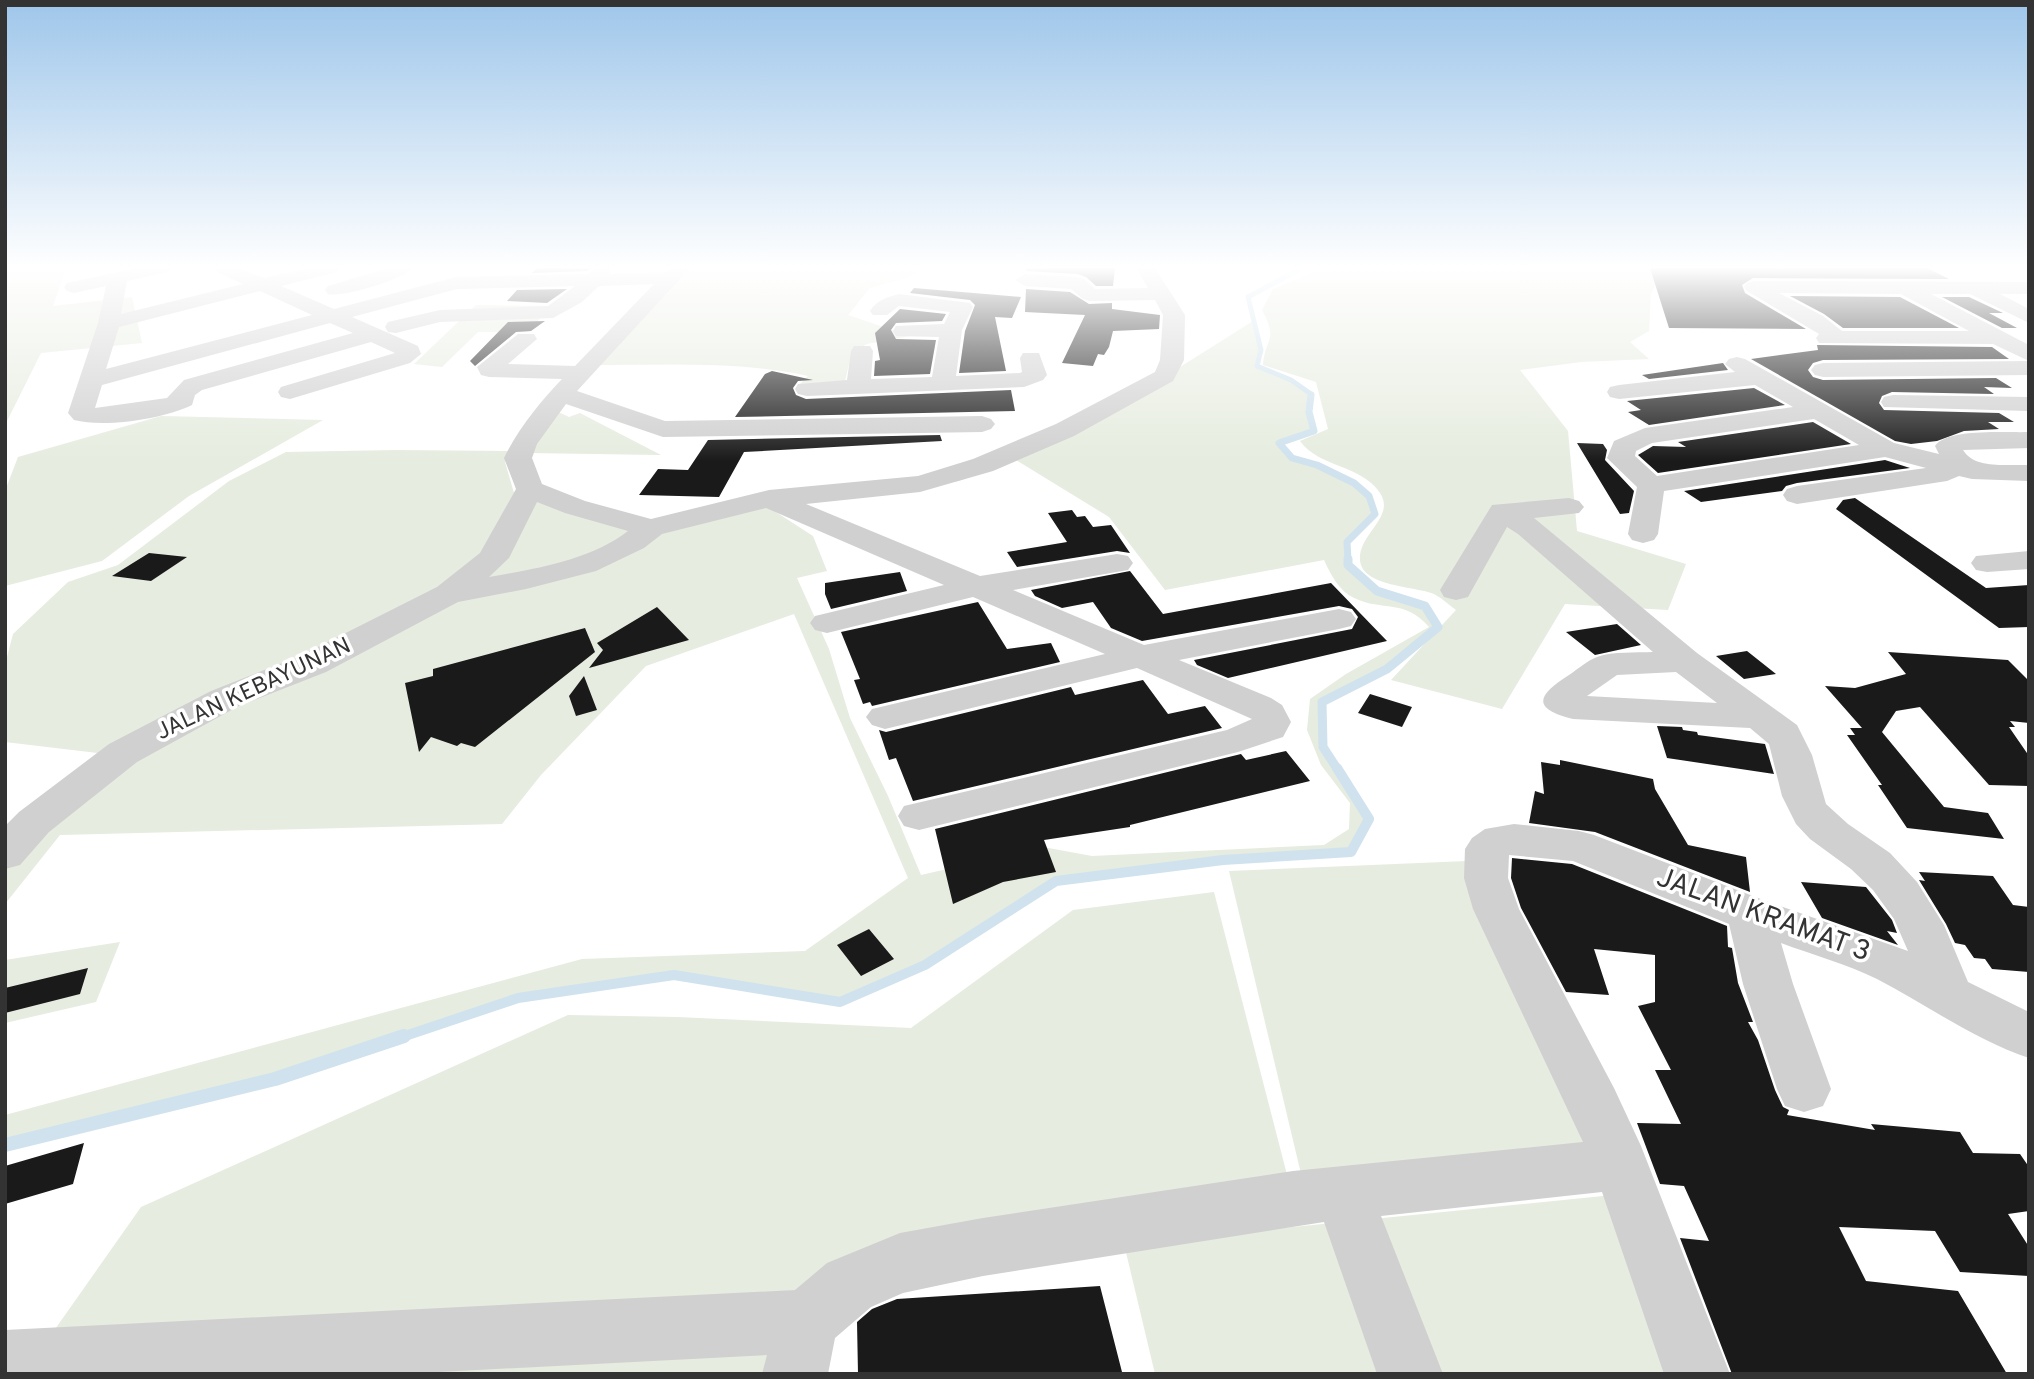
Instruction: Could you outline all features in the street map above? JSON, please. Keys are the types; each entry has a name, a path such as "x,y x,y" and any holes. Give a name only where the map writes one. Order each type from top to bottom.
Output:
{"street":[{"path":"106,332 80,413 83,415 150,409 180,403 186,390 193,385 393,332"},
{"path":"89,381 272,332"},
{"path":"290,391 410,354 394,332"},
{"path":"621,332 554,399 524,444 518,458 530,489 575,507 651,528"},
{"path":"926,426 950,332"},
{"name":"JALAN KEBAYUNAN","path":"5,854 34,822 123,753 223,699 313,664 449,594 558,572 636,540 651,528 769,499 920,484 983,465 1065,430 1165,376 1172,360 1173,332"},
{"path":"1822,332 1828,337 1996,337"},
{"path":"1987,332 2029,354"},
{"path":"526,339 489,370 582,373"},
{"path":"101,349 127,342"},
{"path":"858,386 862,351"},
{"path":"807,389 1012,382 1035,375 1031,358"},
{"path":"1737,363 1815,411 1885,449 1964,466 2029,472"},
{"path":"1823,370 2029,368"},
{"path":"1619,393 1759,377"},
{"path":"554,399 663,429 982,424"},
{"path":"1893,402 2029,404"},
{"path":"1651,485 1621,458 1623,447 1633,441 1645,436 1815,411"},
{"path":"1964,466 1948,446 1952,443 2029,440"},
{"path":"1651,485 1885,449"},
{"path":"1797,495 1964,466"},
{"path":"1643,534 1651,485"},
{"path":"449,594 493,558 530,489"},
{"path":"769,499 1258,706 1269,713 1272,722 1269,728 1238,740 919,816"},
{"path":"1502,511 1569,507"},
{"path":"1456,590 1502,511"},
{"path":"1502,511 1529,528 1684,661 1783,734 1793,750 1804,802 1811,814 1874,864 1900,890 1921,922 1950,997"},
{"path":"1987,563 2029,559"},
{"path":"827,623 974,587 1117,563"},
{"path":"885,718 1137,656 1339,619"},
{"path":"1684,661 1608,664 1561,697 1561,703 1573,707 1762,717"},
{"name":"JALAN KRAMAT 3","path":"1620,1164 1595,1105 1496,909 1486,878 1487,849 1500,840 1579,846 1750,914 1891,964 2029,1037"},
{"path":"1750,914 1768,984 1804,1089"},
{"path":"5,1362 801,1347 849,1285 900,1263 1266,1202 1620,1164 1697,1374"},
{"path":"1343,1194 1410,1374"}],"shaded area":[{"path":"5,332 140,332 142,343 41,353 5,425"},
{"path":"447,332 478,332 442,367 414,364"},
{"path":"628,332 899,332 910,336 867,344 852,352 845,381 800,384 808,376 730,366 597,365"},
{"path":"1235,332 1256,332 1261,350 1258,366 1291,380 1311,394 1309,413 1314,431 1279,443 1292,458 1317,465 1354,483 1369,496 1375,514 1347,541 1348,565 1377,591 1425,606 1438,627 1387,669 1322,702 1323,747 1369,819 1351,852 1223,860 1056,881 925,965 840,1002 674,975 518,998 275,1079 5,1145 5,1115 582,959 805,951 908,878 794,614 646,666 541,775 502,824 60,835 5,904 5,854 34,822 123,753 224,699 313,664 449,594 493,558 530,489 575,507 651,528 769,499 920,484 1012,455 1150,386","holes":["1016,460 1109,517 1165,590 1324,560 1336,582 1349,595 1365,602 1411,612 1429,627 1346,674 1310,699 1307,730 1321,765 1350,803 1349,829 1324,845 1092,856 1043,847 921,875 888,796 850,718 829,649 797,578 827,571 813,536 765,505 959,481"]},
{"path":"1647,332 1630,342 1649,359 1581,362 1520,370 1568,431 1577,531 1686,564 1668,610 1565,604 1502,709 1391,680 1456,610 1434,594 1379,581 1363,569 1361,551 1380,518 1384,502 1372,484 1352,471 1318,456 1300,441 1328,429 1316,382 1263,365 1270,334"},
{"path":"554,410 569,417 580,413 661,455 529,453"},
{"path":"161,416 323,420 189,496 102,561 5,586 5,491 18,457"},
{"path":"512,451 505,462 514,493 476,564 437,593 106,754 5,742 5,665 13,634 68,582 118,565 229,481 286,452"},
{"path":"1467,861 1598,1141 1302,1178 1229,871"},
{"path":"1214,892 1293,1198 849,1285 32,1362 141,1207 568,1015 677,1017 911,1028 1073,910"},
{"path":"120,942 96,1002 5,1023 5,960"},
{"path":"1613,1195 1673,1374 1155,1374 1124,1244"},
{"path":"787,1336 777,1374 174,1374"}],"building":[{"path":"498,332 516,332 475,366 470,361"},
{"path":"892,332 896,339 936,340 930,374 874,376 875,361 880,360 875,333"},
{"path":"965,332 998,332 1006,371 959,373"},
{"path":"1077,332 1113,332 1109,347 1104,355 1098,354 1093,366 1062,363"},
{"path":"1817,345 1992,347 2009,359 1823,360 1813,363 1808,370 1813,377 1823,380 1996,378 2012,388 1984,387 1994,394 1892,392 1882,396 1879,403 1884,410 1999,413 2014,422 1988,422 1999,429 1964,431 1937,441 1911,444 1895,441 1751,359 1818,350"},
{"path":"1723,363 1728,370 1649,379 1642,375"},
{"path":"772,371 813,380 798,381 793,388 796,395 806,399 1011,390 1015,411 735,417 765,374"},
{"path":"1754,388 1785,405 1649,425 1628,412 1641,410 1627,401"},
{"path":"1813,422 1851,444 1658,473 1638,455 1653,446 1686,447 1678,442"},
{"path":"940,435 942,441 744,452 719,497 639,495 658,469 688,470 708,440"},
{"path":"1577,443 1603,444 1607,450 1605,460 1634,491 1629,513 1620,514"},
{"path":"1885,460 1910,468 1797,483 1786,486 1782,491 1701,502 1684,491"},
{"path":"1855,498 1986,588 2029,585 2029,627 1999,628 1836,509 1843,500"},
{"path":"1072,510 1077,517 1085,516 1093,527 1111,525 1130,553 1117,551 1017,567 1007,552 1067,542 1048,513"},
{"path":"149,553 187,557 151,581 112,576"},
{"path":"1130,571 1163,614 1331,583 1387,641 1228,678 1197,665 1194,660 1352,629 1358,617 1352,609 1339,606 1142,641 1111,628 1093,602 1062,608 1035,596 1031,590"},
{"path":"900,572 907,591 831,609 825,594 825,583"},
{"path":"978,602 1007,649 1051,643 1060,662 872,706 870,702 863,704 854,680 860,679 841,632"},
{"path":"657,607 689,640 589,668 603,650 597,643"},
{"path":"1617,624 1641,645 1595,655 1566,632"},
{"path":"585,628 595,652 475,747 461,743 457,746 431,737 419,752 405,683 433,676 433,669"},
{"path":"1747,651 1776,674 1744,679 1716,656"},
{"path":"1888,652 2008,660 2029,681 2029,723 2010,721 2015,727 2009,727 2029,756 2029,786 1989,785 1920,707 1896,711 1882,732 1944,807 1988,813 2004,839 1907,828 1878,785 1882,785 1847,735 1855,735 1850,728 1862,728 1825,686 1855,688 1906,674"},
{"path":"584,676 597,710 576,716 569,696"},
{"path":"1143,680 1168,714 1205,706 1222,728 913,801 896,758 889,760 879,730 886,732 1071,687 1075,695"},
{"path":"1370,694 1412,707 1402,727 1358,713"},
{"path":"1657,726 1682,727 1683,730 1697,732 1698,735 1765,744 1774,774 1667,758"},
{"path":"1286,751 1310,781 1130,827 1044,840 1056,872 1003,882 953,904 935,829 1241,754 1246,760"},
{"path":"1560,760 1653,779 1655,789 1688,845 1746,857 1750,892 1595,832 1529,823 1535,791 1544,794 1541,762 1560,765"},
{"path":"1512,858 1572,864 1727,926 1728,947 1732,948 1738,983 1753,1022 1748,1022 1758,1040 1775,1090 1783,1107 1789,1110 1787,1115 1875,1130 1871,1124 1960,1132 1973,1153 2020,1154 2029,1167 2029,1211 2008,1214 2029,1247 2029,1276 1960,1272 1935,1231 1839,1227 1866,1281 1958,1291 2007,1374 1732,1374 1680,1238 1709,1241 1684,1186 1660,1184 1637,1123 1681,1124 1655,1070 1671,1070 1638,1006 1655,1002 1655,955 1594,949 1609,995 1566,992 1521,908 1511,878"},
{"path":"1919,872 1993,876 2013,905 2029,907 2029,972 1992,969 1985,959 1974,958 1965,945 1955,943 1919,880 1925,881"},
{"path":"1801,882 1866,887 1892,920 1897,933 1887,931 1898,945 1822,918"},
{"path":"869,929 894,959 861,976 837,945"},
{"path":"88,968 80,994 5,1013 5,988"},
{"path":"84,1143 73,1184 5,1204 5,1166"},
{"path":"1100,1286 1122,1372 858,1374 857,1322 872,1309 897,1299"}],"waterway":[{"path":"1257,332 1261,350 1257,366 1291,380 1311,395"},
{"path":"1311,395 1309,412 1314,431 1279,443 1292,458 1317,465 1354,483 1369,496 1375,514 1347,542 1348,560"},
{"path":"1338,770 1323,747 1322,702 1387,669 1438,627 1425,606 1377,591 1348,565 1348,560"},
{"path":"399,1038 518,998 674,975 840,1002 925,965 1056,881 1223,860 1351,852 1369,819 1337,768"},
{"path":"5,1145 275,1079 404,1036"}]}
